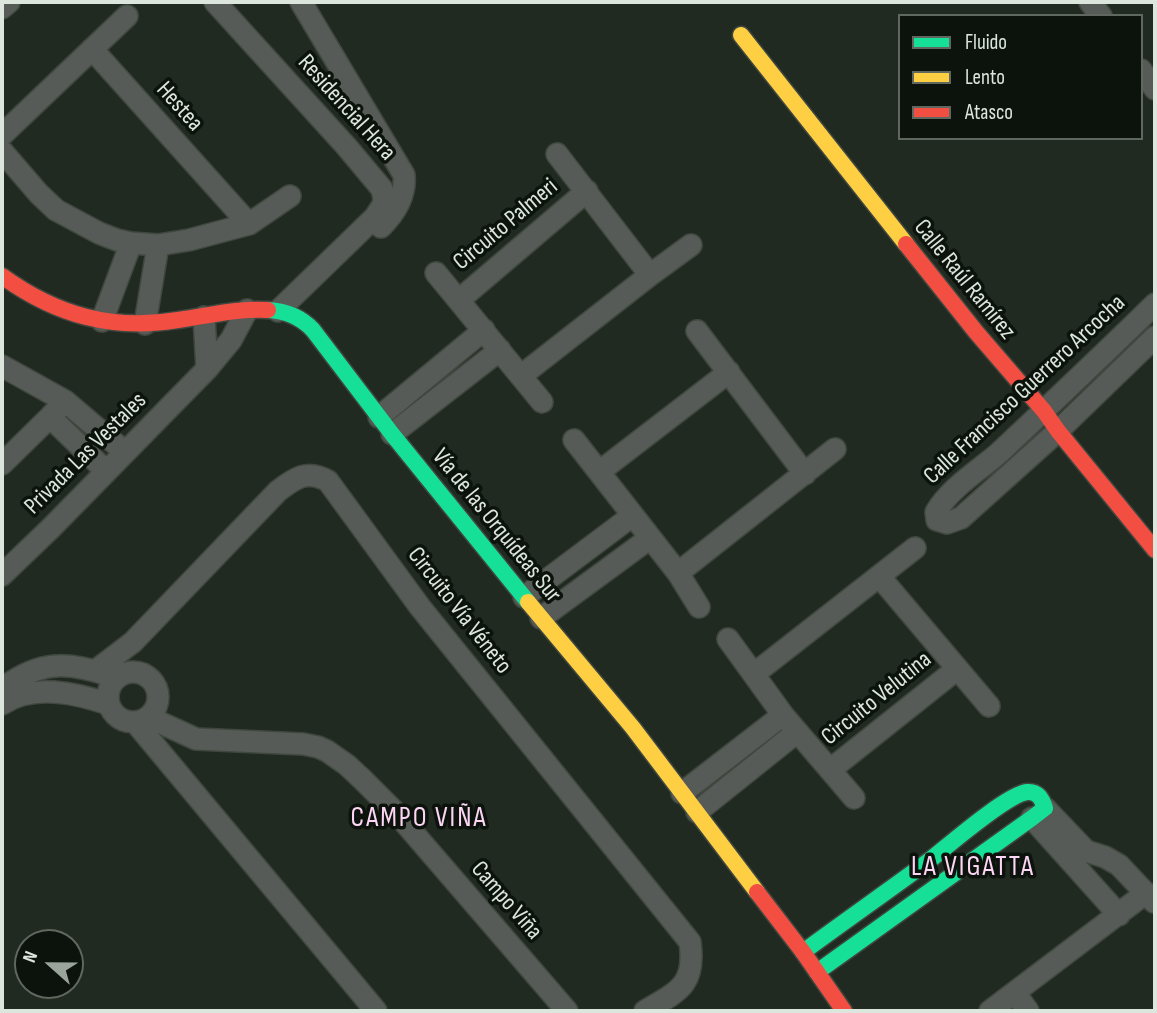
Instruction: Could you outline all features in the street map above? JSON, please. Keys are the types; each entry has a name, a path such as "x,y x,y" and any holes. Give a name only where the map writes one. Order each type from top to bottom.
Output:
{"street":[{"path":"2,8 9,2"},
{"name":"Residencial Hera","path":"215,2 382,189 384,199 380,220"},
{"name":"Residencial Hera","path":"285,313 397,206 404,179 400,168 300,2"},
{"path":"2,135 127,16"},
{"name":"Calle Raúl Ramírez","path":"741,35 976,332 1044,411 1155,550"},
{"name":"Hestea","path":"92,49 248,224"},
{"path":"1143,74 1155,89"},
{"path":"346,146 374,127"},
{"path":"2,151 56,210 99,233 131,243 158,245 189,240 248,224 290,197"},
{"name":"Circuito Palmeri","path":"557,155 650,275"},
{"name":"Circuito Palmeri","path":"459,300 587,191"},
{"path":"102,321 131,243"},
{"path":"145,324 158,245"},
{"path":"522,375 691,245"},
{"name":"Circuito Palmeri","path":"436,273 542,402"},
{"path":"2,276 21,291 51,306 74,315 102,321 145,324 247,310 285,313"},
{"name":"Calle Francisco Guerrero Arcocha","path":"1155,304 1044,411 941,504 936,512 937,520 947,523 961,518 1058,431 1155,337"},
{"name":"Privada Las Vestales","path":"2,575 207,369 231,340 247,310"},
{"name":"Vía de las Orquídeas Sur","path":"285,313 306,323 313,330 524,597 633,728 844,1011"},
{"path":"204,317 207,369"},
{"path":"386,425 484,330"},
{"path":"698,331 805,474"},
{"path":"386,425 500,350"},
{"path":"2,366 65,401 125,452"},
{"path":"599,472 729,372"},
{"path":"2,464 65,401"},
{"path":"50,417 106,471"},
{"path":"574,440 678,573 699,607"},
{"path":"678,573 835,449"},
{"name":"Circuito Vía Véneto","path":"95,671 133,642 278,491 304,475 314,475 328,481 420,607 690,943 691,968 685,983 645,1011"},
{"path":"524,597 632,516"},
{"path":"541,618 650,538"},
{"path":"754,674 915,548"},
{"name":"Circuito Velutina","path":"878,576 989,706"},
{"name":"Circuito Velutina","path":"728,639 783,716 854,798"},
{"path":"2,689 32,670 63,665 117,677"},
{"name":"Circuito Velutina","path":"830,770 957,669"},
{"path":"130,672 148,677 158,692 158,702 154,710 141,720 127,722 118,718 108,704 109,689 117,677 130,672"},
{"path":"2,704 16,696 48,692 80,695 108,704"},
{"name":"Circuito Velutina","path":"682,793 783,716"},
{"path":"141,720 376,1011"},
{"name":"Campo Viña","path":"141,720 196,739 303,744 318,747 336,756 398,815 566,1011"},
{"name":"Circuito Velutina","path":"696,812 797,732"},
{"path":"803,953 1004,803 1021,793 1032,791 1042,800 1039,813 817,972"},
{"path":"990,1011 1119,915 1151,898 1119,865 1086,851 1039,813"},
{"path":"1039,813 1119,915"},
{"path":"1015,993 1028,1011"}],"traffic: fast":[{"path":"268,310 293,316 313,330 392,434 528,602"},
{"path":"803,952 1006,802 1027,792 1037,794 1041,799 1045,808 817,972"}],"traffic: slow":[{"path":"741,35 906,244"},
{"path":"528,602 633,728 757,892"}],"traffic: jam":[{"path":"906,244 1155,550"},
{"path":"2,276 22,290 64,310 108,321 154,323 234,311 268,310"},
{"path":"757,892 844,1011"}],"district":[{"name":"CAMPO VIÑA","path":"419,819"},
{"name":"LA VIGATTA","path":"973,868"}]}
